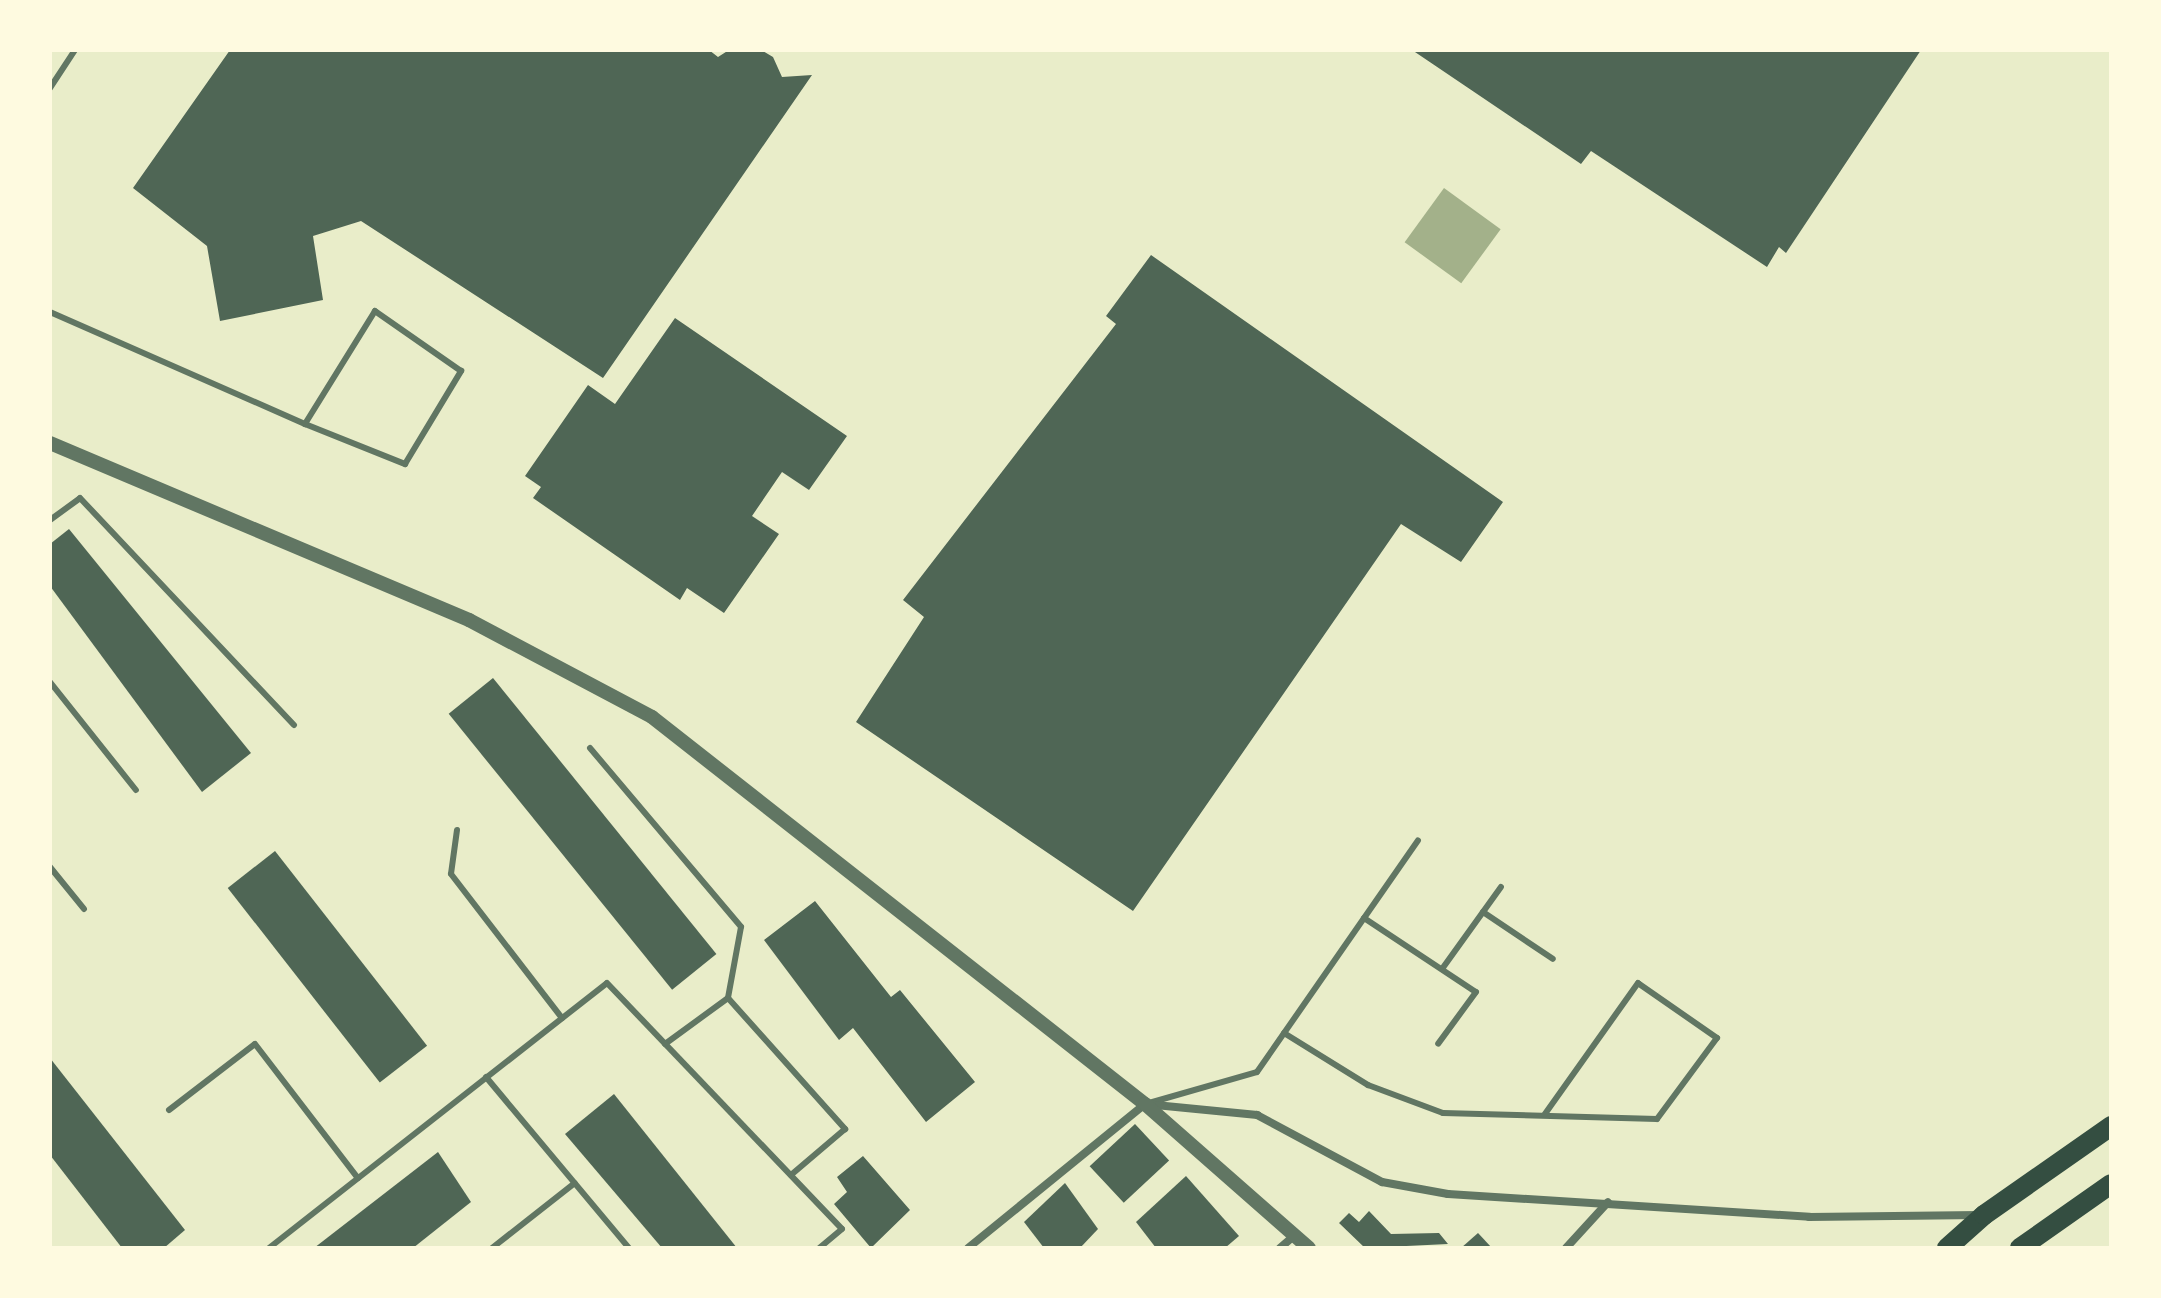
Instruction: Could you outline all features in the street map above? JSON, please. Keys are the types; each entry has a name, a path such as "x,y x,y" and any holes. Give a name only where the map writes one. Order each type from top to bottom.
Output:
{"main road":[{"path":"1947,1248 1984,1215 2111,1126"},
{"path":"2020,1248 2111,1184"}],"street":[{"path":"50,443 469,620 652,717 1145,1104 1309,1248"},
{"path":"968,1248 1145,1104 1257,1115 1382,1182 1448,1194 1809,1217 1984,1215"},
{"path":"1566,1248 1608,1202"},
{"path":"1280,1248 1296,1234"}],"lane":[{"path":"50,88 75,50"},
{"path":"50,312 305,424 405,464 461,371 375,311 305,424"},
{"path":"50,520 80,498 294,725"},
{"path":"50,682 136,790"},
{"path":"590,748 741,927 728,998 665,1044"},
{"path":"457,830 451,874 562,1018"},
{"path":"1145,1104 1257,1072 1418,840"},
{"path":"50,867 84,909"},
{"path":"1442,969 1501,887"},
{"path":"1483,912 1553,959"},
{"path":"1364,918 1476,992 1438,1044"},
{"path":"269,1248 607,983 842,1229 819,1248"},
{"path":"1284,1033 1368,1085 1443,1113 1657,1119 1717,1038 1638,983 1545,1114"},
{"path":"728,998 845,1129 791,1175"},
{"path":"169,1110 255,1044 358,1178"},
{"path":"486,1077 629,1248"},
{"path":"492,1248 575,1183"}],"shaded area":[{"path":"1444,188 1501,229 1461,283 1405,242"}],"building":[{"path":"230,50 709,50 718,57 729,50 761,50 773,57 782,77 812,75 603,378 361,221 313,236 323,300 220,321 207,246 133,188"},
{"path":"1412,50 1921,50 1786,253 1779,247 1767,267 1591,151 1581,164"},
{"path":"1151,255 1503,502 1461,562 1401,524 1133,911 856,722 924,617 903,600 1116,324 1106,316"},
{"path":"675,318 847,436 809,490 782,472 752,516 779,534 724,613 687,588 680,600 533,498 541,487 525,476 588,385 615,404"},
{"path":"69,529 251,753 202,792 50,586 50,544"},
{"path":"493,678 716,954 672,990 449,714"},
{"path":"275,851 427,1046 380,1083 228,888"},
{"path":"815,901 891,997 900,990 975,1082 926,1122 853,1028 839,1040 764,940"},
{"path":"50,1058 185,1230 164,1248 122,1248 50,1155"},
{"path":"614,1094 737,1248 662,1248 565,1134"},
{"path":"1135,1124 1169,1161 1124,1203 1090,1166"},
{"path":"438,1152 471,1202 413,1248 314,1248"},
{"path":"863,1156 910,1210 871,1248 834,1204 847,1192 837,1177"},
{"path":"1186,1176 1239,1236 1225,1248 1156,1248 1136,1222"},
{"path":"1065,1183 1098,1229 1080,1248 1044,1248 1024,1222"},
{"path":"1369,1211 1391,1234 1439,1233 1448,1244 1365,1248 1339,1223 1349,1213 1359,1222"},
{"path":"1478,1233 1492,1248 1461,1248"}]}
